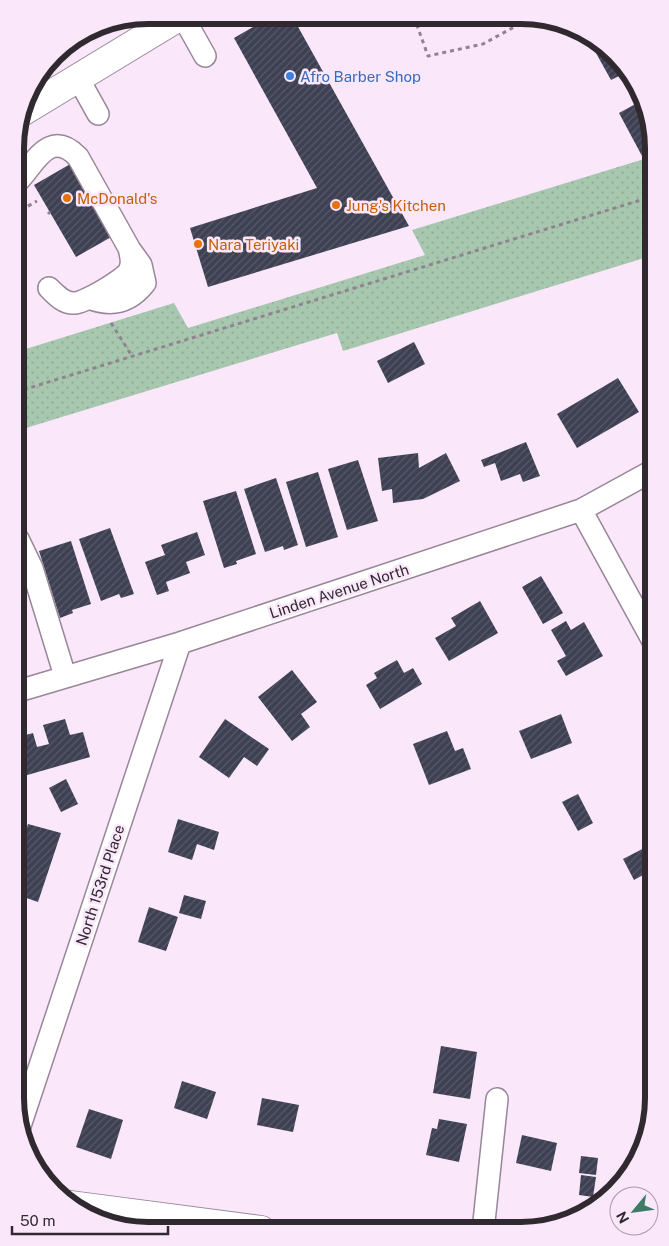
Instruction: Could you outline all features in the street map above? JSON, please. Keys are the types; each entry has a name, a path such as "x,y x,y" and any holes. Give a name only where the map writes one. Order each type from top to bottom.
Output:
{"main road":[{"path":"30,107 167,24"},
{"path":"89,1207 200,1222"}],"street":[{"path":"187,24 205,56"},
{"path":"78,78 98,114"},
{"path":"24,172 36,156 46,150 55,147 72,151 78,158 129,248 132,259 126,274 89,298 75,304 59,298 50,288"},
{"name":"Linden Avenue North","path":"24,689 180,643 581,510 645,475"},
{"path":"581,510 645,627"},
{"path":"24,551 32,568 65,676"},
{"name":"North 153rd Place","path":"25,1112 180,643"},
{"path":"484,1222 496,1099"}],"path":[{"path":"417,24 428,56 483,44 516,24"},
{"path":"24,390 645,199"},
{"path":"24,208 37,201"},
{"path":"110,322 132,356"}],"green space":[{"path":"645,159 645,258 343,351 337,333 24,429 24,350 174,303 188,328 425,255 412,230"}],"building":[{"path":"258,24 296,24 409,226 208,287 190,228 317,188 234,38"},
{"path":"593,47 603,55 621,75 611,80"},
{"path":"637,103 643,124 645,154 642,156 619,113"},
{"name":"McDonald's","path":"72,163 113,236 76,257 34,185"},
{"path":"414,342 425,364 388,383 377,361"},
{"path":"618,378 639,412 577,448 557,414"},
{"path":"526,442 540,476 523,482 520,474 501,481 495,463 484,467 481,460"},
{"path":"418,453 419,468 446,453 460,481 423,499 393,503 392,489 382,491 378,458"},
{"path":"358,460 378,521 347,530 328,469"},
{"path":"318,472 338,537 306,547 286,482"},
{"path":"276,478 298,545 284,550 283,546 265,552 244,489"},
{"path":"236,491 256,554 236,561 237,564 224,568 203,501"},
{"path":"110,528 134,594 121,598 119,594 101,601 79,539"},
{"path":"197,532 205,555 186,562 190,573 166,582 169,591 157,595 145,562 165,555 161,545"},
{"path":"71,541 91,604 72,610 73,613 60,618 39,551"},
{"path":"541,576 563,613 543,624 522,587"},
{"path":"480,601 498,633 449,661 435,638 456,626 451,618"},
{"path":"566,621 571,630 584,622 603,656 566,676 557,661 566,656 551,630"},
{"path":"397,660 404,673 413,668 422,684 380,709 366,685 377,678 374,673"},
{"path":"292,670 317,702 301,714 310,727 292,741 258,697"},
{"path":"561,714 572,743 531,759 519,731"},
{"path":"65,719 70,735 83,732 90,757 24,776 24,736 33,733 37,747 49,744 43,725"},
{"path":"225,719 269,749 257,766 244,757 229,778 199,757"},
{"path":"447,731 455,751 463,748 471,769 429,785 413,744"},
{"path":"66,779 78,804 61,812 49,788"},
{"path":"578,794 593,823 578,831 562,802"},
{"path":"178,819 219,832 214,850 197,844 192,860 168,852"},
{"path":"28,824 61,833 38,902 24,897 24,837"},
{"path":"645,848 645,874 634,880 623,859"},
{"path":"184,895 206,901 201,919 179,913"},
{"path":"149,907 178,917 166,951 138,942"},
{"path":"441,1046 477,1052 470,1099 433,1093"},
{"path":"182,1081 216,1092 207,1119 174,1108"},
{"path":"262,1098 299,1105 293,1132 257,1125"},
{"path":"89,1109 123,1120 111,1159 76,1147"},
{"path":"439,1119 467,1124 459,1162 426,1155 432,1128 437,1129"},
{"path":"522,1135 557,1143 551,1171 516,1163"},
{"path":"581,1156 598,1158 596,1175 579,1173"},
{"path":"581,1175 596,1177 593,1197 579,1195"}],"place":[{"name":"Afro Barber Shop","path":"290,76"},
{"name":"McDonald's","path":"67,198"},
{"name":"Jung's Kitchen","path":"336,205"},
{"name":"Nara Teriyaki","path":"198,244"}]}
